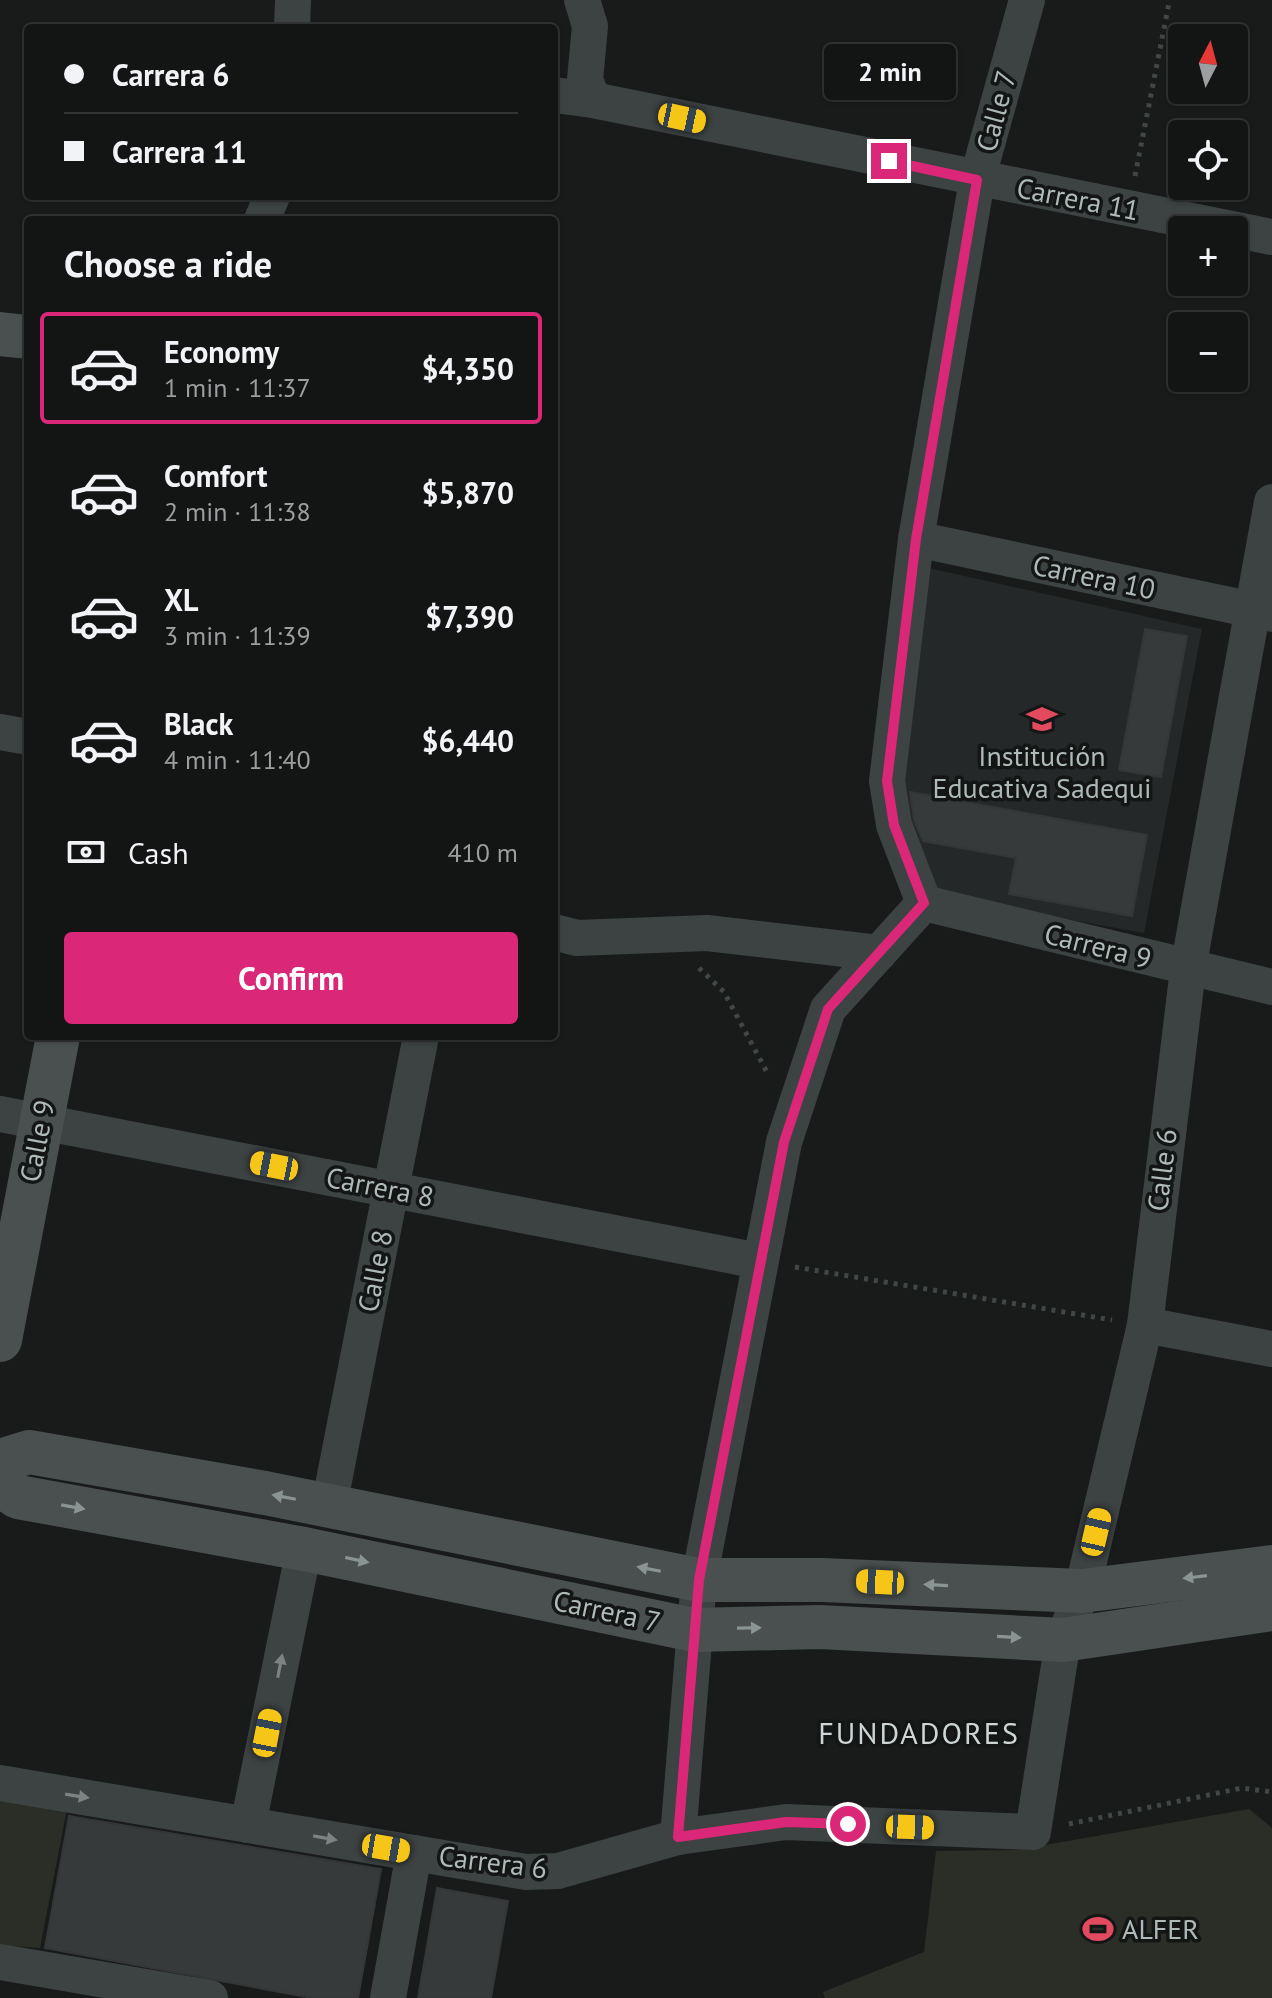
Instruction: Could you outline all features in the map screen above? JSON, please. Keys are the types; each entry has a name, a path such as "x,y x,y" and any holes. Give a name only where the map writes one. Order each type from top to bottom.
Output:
{"main road":[{"path":"0,334 24,337"},
{"name":"Calle 9","path":"0,1340 20,1118 56,1040"},
{"name":"Carrera 7","path":"0,1461 29,1452 329,1506 699,1580 822,1580 1082,1591 1272,1567"},
{"name":"Carrera 7","path":"0,1485 18,1497 304,1549 694,1630 820,1627 1063,1640 1272,1609"}],"street":[{"path":"292,24 293,0"},
{"path":"582,0 590,26 585,80 593,100"},
{"name":"Calle 7","path":"924,903 894,825 887,781 916,539 977,180 1027,0"},
{"name":"Carrera 11","path":"558,96 593,100 977,180 1272,237"},
{"name":"Calle 6","path":"1033,1832 1063,1640 1082,1591 1145,1325 1188,969 1261,612 1272,502"},
{"name":"Carrera 10","path":"916,539 1261,612"},
{"path":"0,732 24,736"},
{"path":"678,1837 699,1580 759,1261 788,1129 828,1009 924,903"},
{"name":"Carrera 9","path":"924,903 1272,987"},
{"path":"558,933 577,938 707,933 879,953"},
{"name":"Calle 8","path":"329,1506 420,1040"},
{"name":"Carrera 8","path":"20,1118 759,1261"},
{"path":"1145,1325 1272,1349"},
{"path":"248,1825 304,1549"},
{"name":"Carrera 6","path":"0,1783 526,1872 558,1871 678,1837 786,1822 1033,1832"},
{"path":"388,1998 414,1853"},
{"path":"0,1962 210,1998"}],"path":[{"path":"1129,208 1169,3"},
{"path":"694,963 724,992 779,1094 788,1129"},
{"path":"759,1261 1145,1325"},
{"path":"1033,1832 1242,1788 1272,1792"}],"shaded area":[{"name":"Institución Educativa Sadequi","path":"929,568 1202,629 1144,933 944,897 901,871 882,808"},
{"path":"0,1794 67,1809 40,1948 0,1945"},
{"path":"1249,1809 1272,1828 1272,1998 825,1998 823,1992 924,1952 936,1851 1017,1850"}],"building":[{"path":"1145,629 1187,636 1161,777 1119,770"},
{"path":"910,792 1147,835 1132,916 1009,894 1016,858 923,841 914,820"},
{"path":"69,1816 381,1869 358,1998 312,1998 45,1948"},
{"path":"437,1888 508,1901 491,1998 418,1998"}],"place":[{"name":"Institución Educativa Sadequi","path":"1042,719"},
{"name":"ALFER","path":"1098,1929"}],"district":[{"name":"FUNDADORES","path":"919,1734"}],"route":[{"path":"848,1824 786,1822 678,1837 699,1580 784,1142 828,1009 924,903 894,825 887,781 916,539 977,180 889,161"}]}
